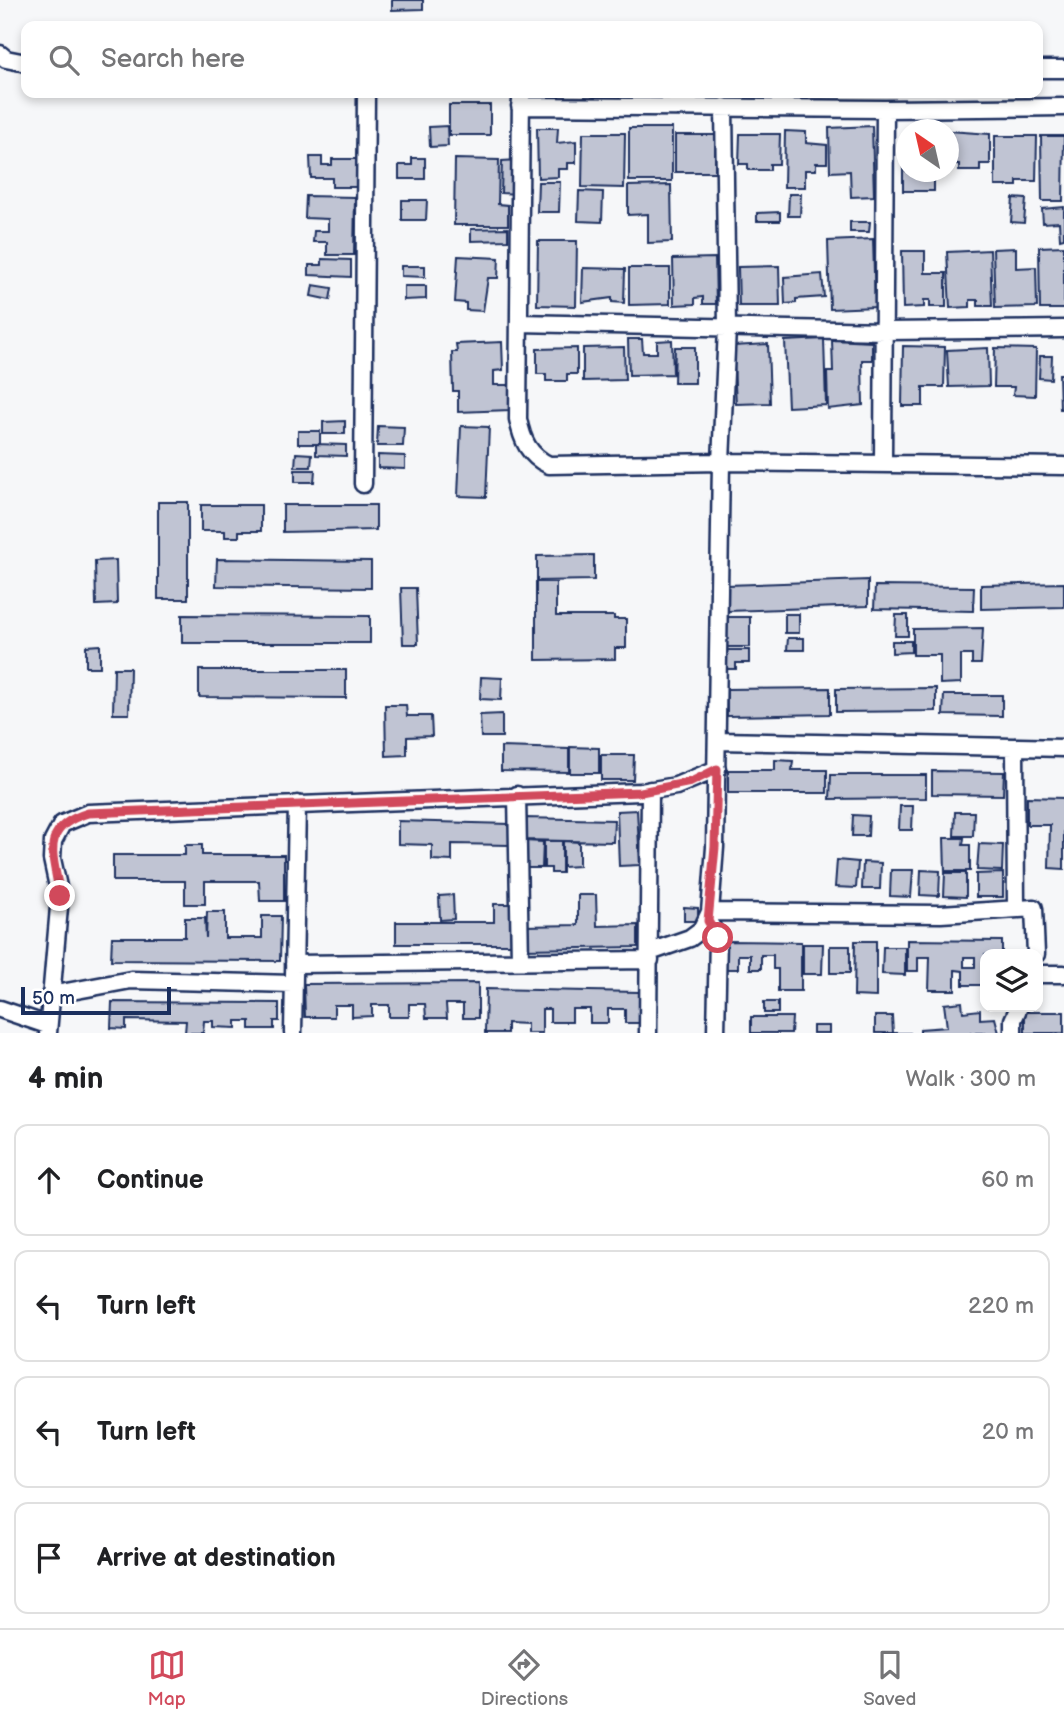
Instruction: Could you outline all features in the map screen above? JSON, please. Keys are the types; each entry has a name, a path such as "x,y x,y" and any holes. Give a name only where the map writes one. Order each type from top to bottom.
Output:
{"street":[{"path":"0,54 6,59 21,61"},
{"path":"1043,69 1064,69"},
{"path":"363,484 366,98"},
{"path":"1064,107 724,107 521,99 518,419 525,445 538,460 549,466 721,461 1064,466"},
{"path":"716,1033 718,938 709,917 718,741 721,461 727,328 724,107"},
{"path":"883,463 885,109"},
{"path":"519,323 885,331 1064,329"},
{"path":"718,741 1064,748"},
{"path":"1015,747 1016,909"},
{"path":"0,1009 47,1029 60,896 52,849 62,824 88,813 650,790 691,782 717,769"},
{"path":"648,1033 650,790"},
{"path":"517,795 520,961"},
{"path":"293,1033 297,804"},
{"path":"294,964 650,956 690,938 709,917 941,914 1034,908 1036,949"},
{"path":"1043,974 1064,974"},
{"path":"50,995 142,979 293,984"},
{"path":"1013,1033 1013,1020 1017,1012"}],"building":[{"path":"392,0 423,0 423,9 392,10"},
{"path":"449,105 490,105 490,135 449,135"},
{"path":"447,126 448,146 430,147 429,127"},
{"path":"872,126 874,196 851,197 850,171 830,172 829,128"},
{"path":"537,128 558,128 557,143 576,141 576,163 568,163 568,169 558,169 558,177 538,178"},
{"path":"629,128 672,128 672,181 629,181"},
{"path":"785,131 806,132 806,143 827,145 827,163 816,163 816,170 805,170 805,187 784,187"},
{"path":"959,132 990,134 990,164 980,164 980,171 959,171"},
{"path":"583,133 625,133 624,188 582,187"},
{"path":"740,134 780,134 779,164 770,164 770,170 748,170 748,164 739,164"},
{"path":"675,135 715,135 715,172 675,172"},
{"path":"995,136 1037,136 1036,181 1017,181 1017,186 995,186"},
{"path":"1041,136 1064,136 1063,201 1042,201"},
{"path":"310,157 322,157 322,165 332,165 332,159 357,159 357,187 332,187 332,178 311,178"},
{"path":"412,158 425,158 425,179 399,179 399,165 412,165"},
{"path":"455,159 499,160 498,204 508,205 508,225 454,225"},
{"path":"519,160 518,194 501,193 502,161"},
{"path":"538,182 560,182 559,212 537,212"},
{"path":"903,182 934,182 934,191 903,191"},
{"path":"671,185 672,242 648,243 648,214 628,215 628,186"},
{"path":"579,191 603,192 602,222 578,221"},
{"path":"789,194 801,194 800,216 788,216"},
{"path":"306,196 355,197 354,255 327,255 327,242 313,242 314,231 328,231 328,219 305,218"},
{"path":"1013,198 1026,199 1024,223 1011,222"},
{"path":"402,200 427,200 426,220 402,220"},
{"path":"1064,207 1064,238 1060,239 1059,222 1043,223 1042,209"},
{"path":"780,212 780,221 757,221 757,213"},
{"path":"850,222 870,222 869,232 850,232"},
{"path":"508,228 508,240 471,241 471,229"},
{"path":"873,239 875,307 830,309 828,241"},
{"path":"538,241 577,241 576,306 537,305"},
{"path":"1064,246 1064,309 1040,309 1039,247"},
{"path":"1016,248 1016,268 1036,267 1037,307 995,308 993,249"},
{"path":"990,250 992,306 978,306 978,300 970,300 970,307 950,308 947,252"},
{"path":"902,251 925,251 925,273 946,273 946,307 930,307 930,300 924,300 924,307 903,308"},
{"path":"458,256 499,258 498,278 488,278 483,311 466,310 466,303 455,302"},
{"path":"715,258 716,304 703,304 703,297 695,298 695,304 674,305 673,259"},
{"path":"322,259 351,260 351,277 309,275 309,265 322,265"},
{"path":"401,266 425,266 425,277 401,276"},
{"path":"779,266 780,306 739,306 738,267"},
{"path":"583,268 625,269 624,303 612,302 612,298 582,302"},
{"path":"629,268 670,268 670,304 629,305"},
{"path":"822,274 824,297 796,299 796,303 785,304 784,277"},
{"path":"313,285 332,288 330,300 311,296"},
{"path":"404,286 426,286 426,299 404,300"},
{"path":"628,339 642,339 643,353 657,353 657,341 672,340 673,374 629,375"},
{"path":"824,339 826,405 788,407 785,341"},
{"path":"832,340 872,342 872,360 862,360 863,405 828,409 827,372 833,372"},
{"path":"502,342 503,370 494,371 494,385 509,385 510,410 458,412 458,391 453,391 452,352 457,352 456,344"},
{"path":"768,344 770,403 736,404 733,346"},
{"path":"903,346 945,347 944,387 923,387 923,406 902,406"},
{"path":"624,347 625,380 583,381 583,348"},
{"path":"675,347 695,347 695,383 674,383"},
{"path":"577,348 577,374 567,374 567,381 546,381 546,374 537,374 537,349"},
{"path":"988,348 989,386 949,387 947,350"},
{"path":"995,348 1036,349 1035,396 1013,395 1014,387 994,387"},
{"path":"1040,356 1052,356 1051,379 1039,378"},
{"path":"1059,374 1064,374 1064,409 1060,409"},
{"path":"345,421 345,434 323,434 323,422"},
{"path":"378,426 404,427 403,446 377,446"},
{"path":"461,426 489,427 486,497 458,496"},
{"path":"298,431 320,431 320,444 298,444"},
{"path":"316,444 346,445 346,456 316,455"},
{"path":"296,453 312,454 311,467 295,467"},
{"path":"378,455 405,456 405,469 378,468"},
{"path":"295,470 315,470 314,482 295,482"},
{"path":"158,502 188,502 188,599 158,599"},
{"path":"201,505 261,505 261,531 239,531 239,537 225,537 225,531 201,531"},
{"path":"283,505 376,505 376,530 283,532"},
{"path":"594,555 594,580 537,581 537,556"},
{"path":"217,559 371,561 371,588 216,586"},
{"path":"116,560 117,604 96,605 95,561"},
{"path":"868,580 868,606 728,611 727,585"},
{"path":"536,582 556,582 556,616 614,616 614,619 626,619 626,648 615,648 615,659 536,660"},
{"path":"1064,583 1064,607 981,609 981,585"},
{"path":"875,586 974,587 973,611 874,609"},
{"path":"401,588 416,588 418,644 403,644"},
{"path":"785,614 799,614 799,633 785,633"},
{"path":"182,615 370,616 370,643 182,643"},
{"path":"896,615 908,615 908,636 895,636"},
{"path":"726,617 750,617 750,647 726,647"},
{"path":"983,628 981,664 972,664 972,655 961,655 961,683 940,684 940,655 913,655 913,629"},
{"path":"788,638 804,638 804,650 787,650"},
{"path":"892,641 911,641 911,652 892,653"},
{"path":"100,645 100,667 86,667 86,646"},
{"path":"725,650 749,650 749,663 736,663 736,669 724,669"},
{"path":"114,668 130,668 129,714 113,714"},
{"path":"199,670 346,670 346,698 199,697"},
{"path":"481,677 502,678 501,700 480,699"},
{"path":"830,688 830,714 727,716 727,689"},
{"path":"936,688 936,711 836,712 836,689"},
{"path":"944,695 1002,695 1002,716 943,715"},
{"path":"385,705 406,705 407,716 431,716 432,736 407,737 407,755 386,756"},
{"path":"502,714 502,737 481,737 480,715"},
{"path":"501,747 569,749 569,772 501,771"},
{"path":"570,747 599,748 599,773 570,773"},
{"path":"601,755 634,755 633,780 601,780"},
{"path":"775,760 793,761 792,770 827,770 827,793 728,793 728,770 775,770"},
{"path":"932,771 1004,772 1003,795 932,794"},
{"path":"831,775 926,775 926,798 830,799"},
{"path":"1027,797 1064,798 1064,869 1049,868 1050,825 1027,825"},
{"path":"900,806 913,806 912,830 899,830"},
{"path":"637,810 640,865 619,866 617,811"},
{"path":"955,812 974,812 973,836 954,836"},
{"path":"853,815 869,816 868,836 852,836"},
{"path":"524,818 614,820 613,842 523,840"},
{"path":"398,821 510,824 510,845 452,844 452,861 432,860 432,845 398,844"},
{"path":"944,838 964,838 963,845 970,845 970,871 945,871"},
{"path":"524,841 543,842 542,868 523,868"},
{"path":"544,841 562,841 562,873 551,873 551,868 544,868"},
{"path":"563,841 579,842 579,866 563,867"},
{"path":"979,844 1003,845 1002,871 977,870"},
{"path":"185,845 202,845 202,855 284,855 284,901 260,901 259,881 205,881 205,904 185,904 185,881 113,881 113,855 185,855"},
{"path":"837,860 858,862 856,888 835,887"},
{"path":"863,862 881,863 880,889 862,889"},
{"path":"891,870 913,870 911,897 890,896"},
{"path":"921,870 940,871 939,896 920,895"},
{"path":"945,873 966,873 966,897 944,896"},
{"path":"1003,873 1003,897 976,897 976,874"},
{"path":"453,895 454,919 440,920 439,896"},
{"path":"578,895 596,895 597,926 638,925 638,947 523,949 523,926 578,925"},
{"path":"494,904 512,904 511,944 396,944 396,922 494,922"},
{"path":"684,907 698,908 698,921 684,921"},
{"path":"207,912 225,912 225,938 262,938 262,916 281,916 280,961 111,960 112,937 185,937 185,918 205,918 206,938"},
{"path":"907,940 1002,941 1002,949 980,949 980,985 963,985 963,971 955,970 955,990 929,990 930,957 918,957 918,971 907,971","holes":["964,957 975,957 975,967 964,967"]},
{"path":"726,941 801,942 801,991 778,991 778,969 773,969 773,955 761,955 761,969 750,969 750,955 738,955 738,969 725,969"},
{"path":"855,941 876,941 876,997 854,996"},
{"path":"803,944 823,944 822,974 803,974"},
{"path":"830,946 850,946 850,973 830,973"},
{"path":"883,947 905,947 905,975 882,974"},
{"path":"478,983 478,1018 463,1018 463,1004 446,1004 447,1018 426,1018 425,1004 409,1004 409,1017 389,1017 389,1005 372,1005 372,1016 352,1017 352,1005 334,1005 334,1017 305,1017 304,984"},
{"path":"486,989 639,992 639,1023 625,1023 625,1009 608,1009 608,1023 590,1023 590,1009 572,1009 572,1022 550,1022 550,1009 542,1009 542,1033 527,1033 527,1024 507,1023 507,1033 485,1033"},
{"path":"112,1002 279,1003 279,1021 274,1021 274,1029 250,1029 250,1021 236,1021 236,1028 213,1027 213,1021 204,1021 203,1033 185,1033 186,1021 126,1020 126,1029 111,1028"},
{"path":"764,1002 778,1002 778,1013 764,1013"},
{"path":"962,1002 963,1012 980,1010 980,1019 995,1018 999,1033 920,1033 920,1029 947,1027 944,1004"},
{"path":"1025,1012 1064,1012 1064,1033 1025,1033"},
{"path":"875,1016 892,1016 893,1033 875,1033"},
{"path":"751,1017 792,1017 791,1033 751,1033"},
{"path":"813,1026 829,1026 829,1033 813,1033"}],"route":[{"path":"60,896 52,859 53,841 62,824 88,813 641,792 691,782 717,769 715,847 708,921 715,928 718,938"}]}
